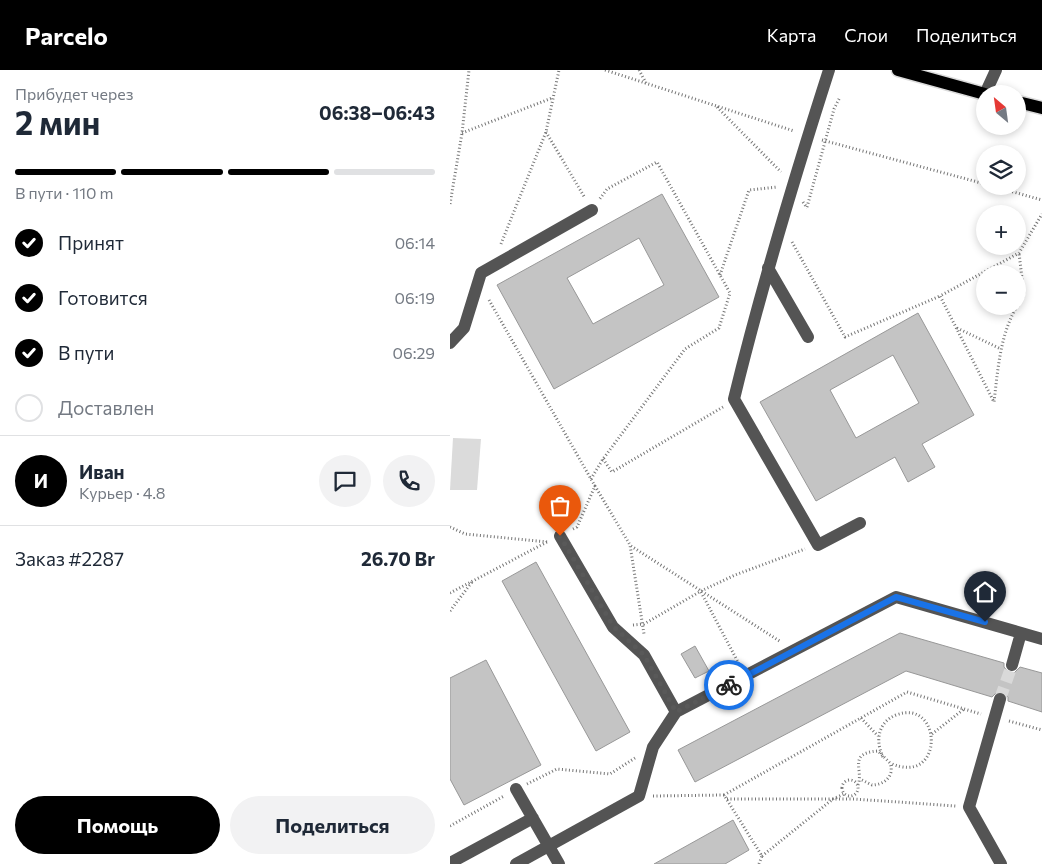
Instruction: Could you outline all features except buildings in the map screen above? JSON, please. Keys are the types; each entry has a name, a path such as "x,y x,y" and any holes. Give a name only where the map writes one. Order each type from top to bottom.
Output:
{"main road":[{"path":"898,70 976,92"},
{"path":"1026,104 1042,108"}],"lane":[{"path":"829,70 792,185 768,268 734,399 818,545 860,523"},
{"path":"989,85 996,70"},
{"path":"450,342 464,328 481,273 592,210"},
{"path":"768,268 808,337"},
{"path":"554,539 613,626 644,655 676,712"},
{"path":"516,864 639,796 653,747 676,712 896,597 1042,639"},
{"path":"1012,665 1021,633"},
{"path":"1000,699 969,807 1001,864"},
{"path":"516,789 559,864"},
{"path":"450,863 532,818"}],"path":[{"path":"450,204 462,133 469,70"},
{"path":"492,266 546,132 559,70"},
{"path":"605,70 808,136 976,182"},
{"path":"639,70 647,84"},
{"path":"715,105 767,156 792,185 807,208 827,141 834,109 840,97"},
{"path":"462,133 553,98"},
{"path":"546,132 592,210 607,189 657,162 730,293 719,328 685,350 591,479"},
{"path":"720,276 749,190 792,185"},
{"path":"1024,195 1042,200"},
{"path":"1026,241 1042,214"},
{"path":"782,224 845,337 940,296 1015,255"},
{"path":"479,283 595,486"},
{"path":"940,296 994,402 1001,349 1008,321 1012,315"},
{"path":"957,328 1001,349"},
{"path":"604,459 612,472 709,417 734,399"},
{"path":"450,526 465,534 554,539"},
{"path":"613,626 644,624 701,591 735,575 818,545"},
{"path":"644,655 644,624 630,546 795,650"},
{"path":"450,611 473,581"},
{"path":"701,591 746,676"},
{"path":"639,796 724,795 907,692 1042,730"},
{"path":"932,734 964,709"},
{"path":"854,798 859,789 860,778 857,765 862,756 878,751 883,756 890,763 905,768 923,762 930,752 932,734 929,725 920,717 905,713 890,718 883,725 878,736 878,743 883,756"},
{"path":"861,718 878,736"},
{"path":"450,826 516,789 557,769 610,774 653,747"},
{"path":"860,778 872,786 885,782 890,776 890,763"},
{"path":"844,794 842,787 844,782 853,780 858,785"},
{"path":"759,864 762,856 833,799 844,794 854,798"},
{"path":"724,795 762,856"},
{"path":"727,799 854,798 969,807"}],"shaded area":[{"path":"453,438 481,439 477,490 450,490"}],"tunnel":[{"path":"1000,699 1012,665"}],"way so far":[{"path":"560,536 613,626 644,655 676,712 729,685"}],"route":[{"path":"729,685 896,597 985,622"}]}
